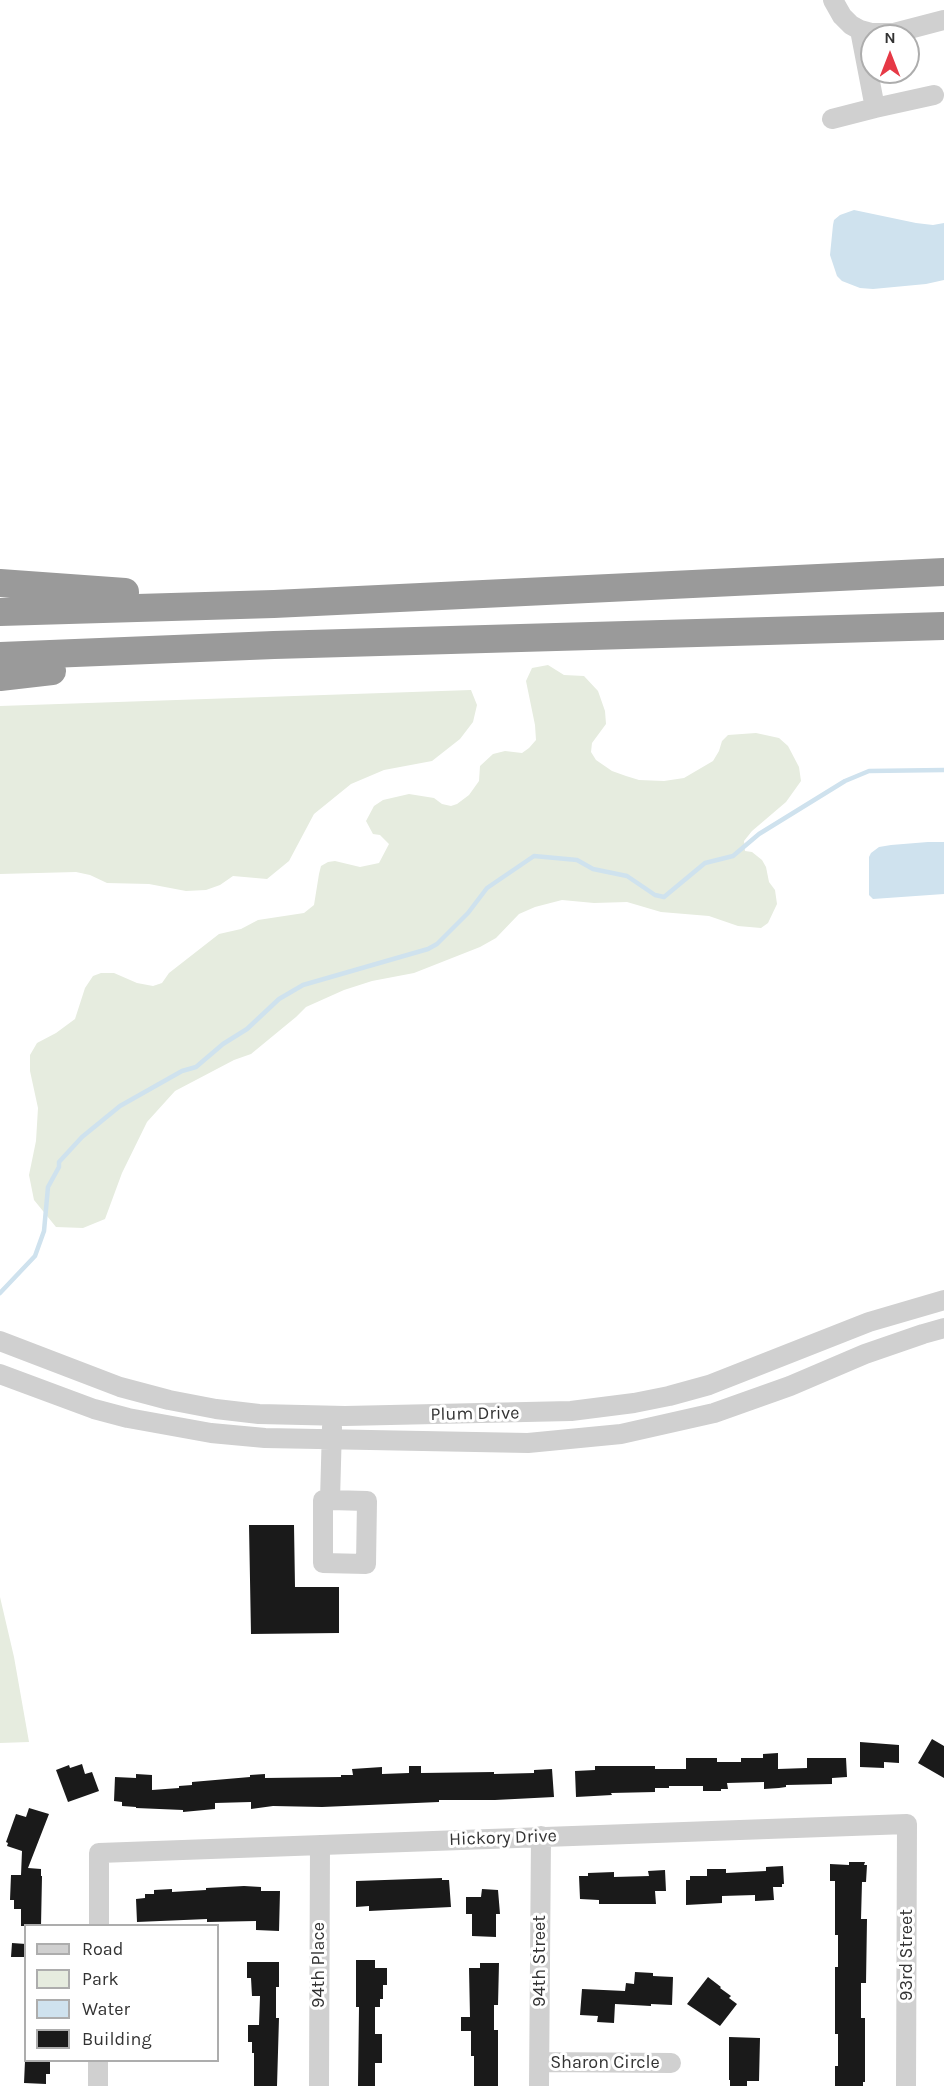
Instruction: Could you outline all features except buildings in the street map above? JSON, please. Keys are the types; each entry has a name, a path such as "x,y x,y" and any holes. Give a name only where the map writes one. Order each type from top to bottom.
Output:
{"highway":[{"path":"0,612 273,604 944,572"},
{"path":"0,583 273,604"},
{"path":"0,656 274,645 944,626"},
{"path":"0,677 274,645"}],"street":[{"path":"833,0 842,16 860,30"},
{"path":"920,26 944,20"},
{"path":"870,84 875,108"},
{"path":"832,119 934,95"},
{"name":"Plum Drive","path":"0,1341 88,1376 169,1401 259,1414 528,1413 602,1408 669,1396 709,1385 869,1322 944,1300"},
{"name":"Plum Drive","path":"0,1374 94,1409 160,1425 265,1438 528,1443 609,1436 661,1427 714,1413 800,1382 865,1354 944,1328"},
{"path":"789,1354 800,1382"},
{"path":"330,1500 332,1415"},
{"name":"Hickory Drive","path":"99,1924 99,1853 907,1824"},
{"name":"93rd Street","path":"906,2086 907,1824"},
{"name":"94th Street","path":"539,2086 541,1836"},
{"name":"94th Place","path":"319,2086 320,1845"},
{"path":"98,2062 98,2086"},
{"name":"Sharon Circle","path":"540,2062 671,2063"}],"green space":[{"path":"548,665 564,675 584,676 598,691 605,711 606,724 592,743 591,752 596,760 612,771 626,776 639,780 664,781 684,778 713,761 722,741 728,735 756,733 779,738 788,746 799,767 801,781 786,802 752,831 744,841 745,851 752,852 762,860 769,882 775,890 777,904 768,923 761,928 738,926 709,916 661,912 627,902 594,903 562,900 535,907 519,914 496,938 480,947 414,973 372,981 344,990 306,1007 251,1054 234,1060 175,1091 147,1122 122,1173 105,1219 83,1228 56,1227 34,1200 29,1175 36,1141 38,1108 30,1071 30,1055 37,1043 75,1019 85,988 93,976 101,973 114,973 137,983 153,986 162,983 169,973 219,934 241,929 258,920 304,913 314,905 321,866 328,862 335,861 360,867 379,863 389,844 380,835 373,834 366,821 374,806 383,800 409,794 434,798 442,804 451,806 457,804 469,795 479,781 480,766 493,754 505,751 522,753 529,748 536,740 526,681 532,668"},
{"path":"471,690 477,705 473,722 460,739 432,761 384,770 351,784 314,814 289,861 267,879 233,876 220,885 206,890 186,891 149,884 107,883 90,875 76,872 0,874 0,706"},
{"path":"0,1597 14,1657 29,1742 0,1743"}],"water":[{"path":"854,210 916,223 933,225 944,223 944,280 873,289 860,288 842,281 837,276 830,255 833,225 834,220 840,215"},
{"path":"944,842 944,894 873,899 869,895 869,857 871,853 879,847"}],"waterway":[{"path":"0,1293 35,1256 44,1231 48,1187 59,1167 59,1162 82,1137 120,1106 182,1071 196,1067 223,1044 247,1029 279,999 303,985 428,949 437,944 468,913 487,888 534,856 577,860 593,869 627,876 655,895 664,897 705,863 733,856 759,834 845,781 869,771 944,770"}]}
